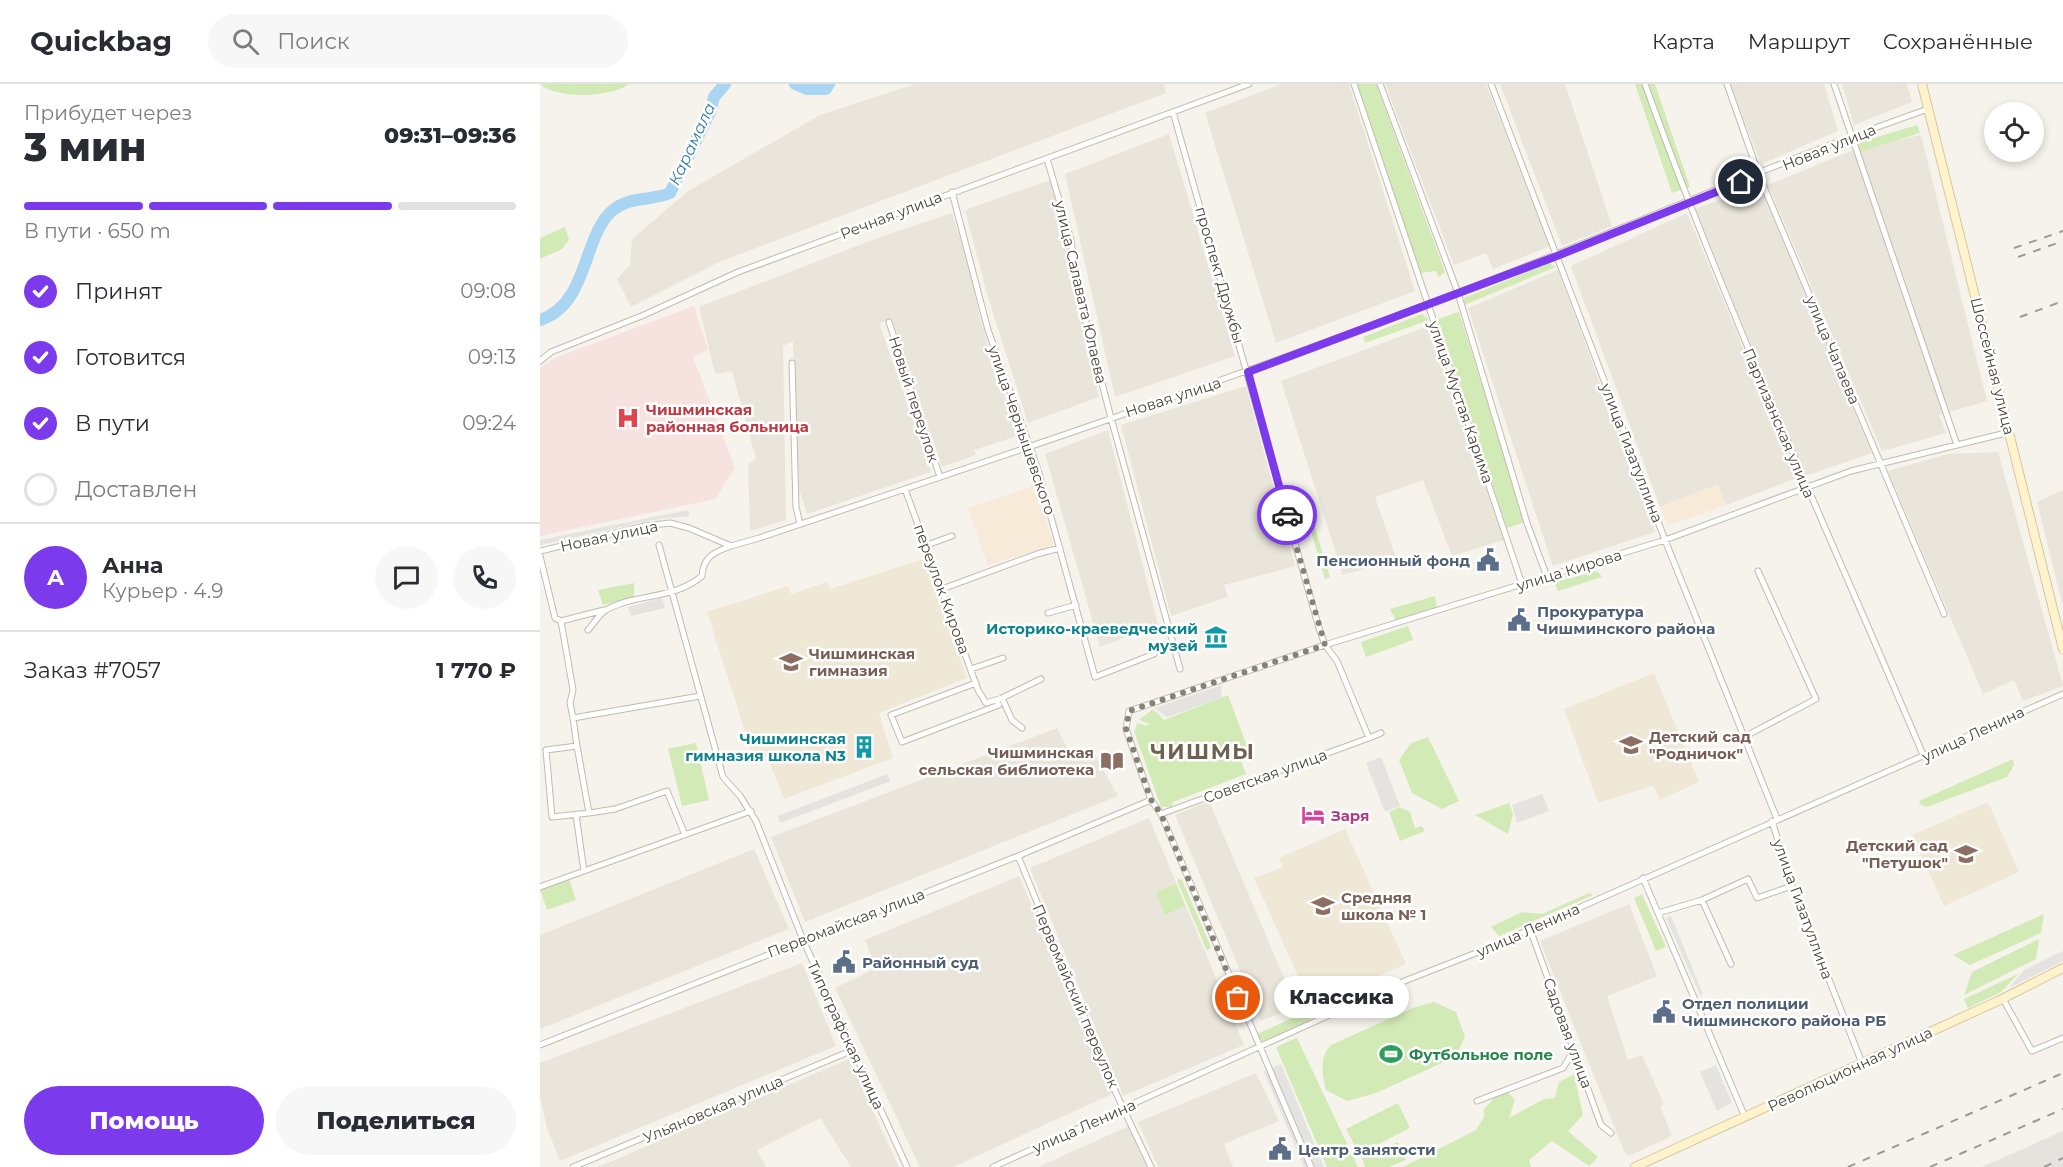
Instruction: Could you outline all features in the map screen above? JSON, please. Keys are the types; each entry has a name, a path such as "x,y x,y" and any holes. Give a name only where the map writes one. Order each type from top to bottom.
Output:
{"main road":[{"name":"Шоссейная улица","path":"1922,84 2063,649"},
{"name":"Революционная улица","path":"1635,1167 2003,999 2063,968"}],"street":[{"name":"Речная улица","path":"540,361 551,352 644,315 738,272 1249,84"},
{"name":"улица Мустая Карима","path":"1354,84 1522,584"},
{"name":"улица Мустая Карима","path":"1380,84 1458,293 1523,513 1547,577"},
{"name":"улица Гизатуллина","path":"1491,84 1665,540 1744,737 1775,820 1792,886 1862,1062"},
{"name":"Партизанская улица","path":"1645,84 1687,201 1806,488 1924,757"},
{"name":"улица Чапаева","path":"1727,84 1759,175 1944,614"},
{"path":"1834,84 1957,445"},
{"name":"Новая улица","path":"540,551 645,526 670,523 689,528 730,546 800,524 1248,372 1557,256 1687,201 1928,109"},
{"name":"проспект Дружбы","path":"1173,112 1248,372 1301,568 1325,645 1336,661 1369,738"},
{"name":"улица Салавата Юлаева","path":"1047,159 1071,240 1077,287 1111,418 1180,669"},
{"name":"улица Чернышевского","path":"952,192 988,330 1030,446 1095,677 1154,654"},
{"name":"Новый переулок","path":"890,321 940,477"},
{"path":"792,363 796,507 800,524"},
{"name":"улица Кирова","path":"1151,800 1126,729 1129,711 1325,645 1665,540 1806,488 1881,464 2010,432"},
{"name":"переулок Кирова","path":"905,489 978,690 986,703 999,699"},
{"path":"927,545 952,536"},
{"name":"Типографская улица","path":"660,545 671,593 723,777 751,811 802,940 907,1167"},
{"path":"540,556 555,618 561,621 671,593 696,581 702,576 702,568 711,554 730,546"},
{"path":"942,589 1060,548"},
{"path":"1744,737 1816,699 1758,571"},
{"path":"1048,613 1076,605"},
{"path":"588,630 604,610"},
{"path":"561,621 573,690 570,703 588,813"},
{"path":"971,669 1003,658"},
{"path":"999,699 1041,679"},
{"path":"976,683 891,715 902,742 999,705 999,699"},
{"name":"улица Ленина","path":"993,1167 1407,980 1530,929 2063,694"},
{"path":"573,718 700,696"},
{"path":"999,699 1012,720 1022,728"},
{"name":"Советская улица","path":"1161,814 1381,733"},
{"path":"577,746 546,750 552,817 615,809 667,791 685,835"},
{"path":"540,788 548,787"},
{"path":"1151,800 1161,814 1311,1167"},
{"name":"Первомайская улица","path":"540,1045 1018,856 1151,800"},
{"path":"540,887 751,811"},
{"path":"576,815 584,871"},
{"name":"Первомайский переулок","path":"1018,856 1151,1167"},
{"path":"1643,878 1745,1117"},
{"path":"1658,913 1702,900 1748,879 1758,898 1792,886"},
{"path":"1702,900 1731,964"},
{"name":"Садовая улица","path":"1530,929 1601,1125 1611,1133"},
{"path":"2003,999 2032,1051 2063,1038"},
{"name":"Ульяновская улица","path":"573,1167 853,1050"},
{"path":"1477,1101 1563,1068 1574,1050"}],"shaded area":[{"path":"915,84 1164,84 1166,93 719,262 631,307 617,279 630,265 632,239 688,191 820,115"},
{"path":"1281,84 1349,84 1415,291 1276,343 1205,113"},
{"path":"1385,84 1486,84 1550,246 1493,269 1486,253 1454,265"},
{"path":"1500,84 1565,84 1612,226 1562,246"},
{"path":"1730,84 1824,84 1838,131 1761,164"},
{"path":"1842,84 1907,84 1912,102 1854,125"},
{"path":"1169,134 1235,356 1115,397 1065,174"},
{"path":"1921,135 1987,401 1939,415 1946,433 1882,451 1768,185 1851,151"},
{"path":"1050,180 1070,245 1074,287 1099,397 1028,423 987,294 965,210"},
{"path":"1760,185 1872,453 1805,476 1695,209"},
{"path":"952,213 968,261 981,322 1017,436 974,450 976,455 942,467 892,319 879,323 931,472 807,514 798,485 793,341 783,346 786,520 750,531 748,464 756,459 732,371 715,374 699,307 880,237"},
{"path":"1687,213 1797,478 1726,505 1718,484 1660,507 1571,266"},
{"path":"1558,270 1655,532 1553,566 1468,308"},
{"name":"Чишминская районная больница","path":"694,306 708,350 693,357 735,468 715,499 540,536 540,367 557,357"},
{"path":"1428,326 1504,540 1452,556 1423,480 1375,497 1397,560 1343,575 1281,381"},
{"path":"1246,386 1295,566 1224,585 1228,597 1171,616 1121,425"},
{"path":"1108,430 1158,625 1100,647 1045,454"},
{"path":"1998,452 2063,686 2023,701 2014,680 1983,694 1888,471 1948,454"},
{"path":"1718,484 1726,505 1668,526 1660,507"},
{"path":"1035,486 1054,545 988,565 968,508"},
{"path":"2063,490 2063,607 2037,502"},
{"path":"688,510 690,516 652,520 540,545 540,540"},
{"name":"Чишминская гимназия","path":"924,559 967,678 879,713 893,758 784,799 765,751 753,757 707,612 788,586 791,594 827,582 830,589"},
{"path":"662,598 665,608 631,616 628,607"},
{"name":"Детский сад \"Родничок\"","path":"1654,673 1699,782 1660,800 1653,786 1598,803 1564,709"},
{"path":"1222,685 1221,698 1167,717 1154,708"},
{"path":"1057,728 1072,757 1092,750 1118,796 805,922 771,837"},
{"path":"1381,757 1400,806 1385,812 1366,763"},
{"path":"887,774 891,781 780,823 778,816"},
{"path":"1542,794 1549,811 1517,823 1512,805"},
{"path":"1209,801 1296,1006 1261,1021 1175,815"},
{"name":"Детский сад \"Петушок\"","path":"1988,802 2019,872 1944,906 1912,835"},
{"path":"1149,818 1244,1045 1123,1096 1030,868"},
{"name":"Средняя школа № 1","path":"1345,829 1406,964 1311,1005 1254,878 1283,867 1279,858"},
{"path":"754,849 789,929 540,1029 540,935"},
{"path":"1019,876 1112,1094 953,1167 920,1167 835,988 876,968 865,940"},
{"path":"1629,904 1657,976 1607,996 1628,1060 1642,1055 1664,1104 1660,1106 1672,1136 1629,1156 1624,1151 1540,941"},
{"path":"1671,916 1703,994 1700,995 1666,918"},
{"path":"2063,951 2063,961 2009,988 2024,970"},
{"path":"802,963 836,1046 560,1161 547,1128 540,1097 540,1063"},
{"path":"849,1059 899,1167 851,1167 820,1118 757,1150 766,1167 598,1167"},
{"path":"1281,1064 1324,1167 1304,1167 1264,1072"},
{"path":"1716,1065 1732,1103 1717,1111 1700,1072"},
{"path":"1256,1073 1279,1121 1224,1144 1233,1167 1158,1167 1138,1122"},
{"path":"1129,1126 1148,1167 1038,1167"},
{"path":"2063,1131 2063,1167 1982,1167"}],"green space":[{"path":"540,84 629,84 610,92 584,95 558,92"},
{"path":"1357,84 1376,84 1445,272 1439,277 1436,271 1421,273"},
{"path":"1635,84 1655,84 1690,187 1672,193"},
{"path":"1917,125 1920,133 1860,152 1857,143"},
{"path":"565,227 569,240 562,249 540,259 540,238"},
{"path":"1549,263 1556,267 1464,305 1464,298"},
{"path":"1459,312 1525,522 1507,528 1438,319"},
{"path":"1422,314 1429,320 1365,343 1363,337"},
{"path":"1306,499 1330,577 1325,579 1302,500"},
{"path":"1597,571 1602,577 1558,591 1555,584 1559,581"},
{"path":"634,583 634,597 603,605 598,590"},
{"path":"1435,596 1437,608 1396,621 1390,609"},
{"path":"1408,626 1413,640 1366,657 1361,642"},
{"path":"1228,695 1248,749 1238,753 1246,774 1173,802 1172,807 1161,807 1134,731 1138,729 1135,730 1137,723 1147,726 1150,724 1139,720 1153,709 1164,720"},
{"path":"1428,737 1459,801 1442,809 1412,793 1399,760 1411,743"},
{"path":"696,743 709,800 682,806 668,749"},
{"path":"2013,759 2014,765 2007,777 1927,807 1921,805 1919,801"},
{"path":"1509,803 1513,814 1508,834 1475,815"},
{"path":"1400,807 1410,812 1415,828 1422,826 1425,831 1400,841 1389,812"},
{"path":"569,879 576,900 547,910 540,889"},
{"path":"1177,880 1182,880 1211,947 1207,951"},
{"path":"1176,884 1185,906 1165,915 1156,892"},
{"path":"1589,893 1593,895 1499,936 1491,927 1522,912 1542,914"},
{"path":"1642,894 1666,947 1656,951 1634,898"},
{"path":"2044,914 2041,933 1970,965 1953,955"},
{"path":"2039,939 2036,959 1964,995 1972,972"},
{"path":"2018,974 2001,992 1968,1008 1964,999"},
{"name":"Футбольное поле","path":"1434,1002 1456,1012 1465,1037 1455,1057 1376,1093 1347,1101 1326,1090 1323,1061 1331,1045 1415,1007"},
{"path":"1308,1011 1310,1020 1262,1042 1255,1035"},
{"path":"1297,1038 1358,1167 1327,1167 1276,1047"},
{"path":"1574,1074 1583,1115 1568,1131 1598,1157 1589,1166 1552,1141 1529,1160 1531,1167 1403,1167 1476,1130 1484,1117 1484,1109 1497,1095 1508,1092 1515,1100 1509,1118 1544,1099 1555,1098 1559,1082"},
{"path":"1398,1103 1410,1128 1359,1154 1346,1129"},
{"path":"1398,1142 1406,1160 1389,1167 1365,1167 1362,1158"}],"waterway":[{"name":"Карамала","path":"540,320 556,312 568,300 595,236 613,210 626,203 670,193 710,112 714,97 725,84"},
{"name":"Карамала","path":"795,84 807,89 826,89 829,84"}],"railway":[{"path":"2014,248 2063,231"},
{"path":"2018,257 2063,241"},
{"path":"2020,317 2063,301"},
{"path":"1848,1167 2063,1073"},
{"path":"1930,1167 2063,1109"},
{"path":"2044,1167 2063,1158"}],"way so far":[{"path":"1238,998 1161,814 1151,800 1126,729 1129,711 1325,645 1287,515"}],"place":[{"name":"Чишминская районная больница","path":"628,418"},
{"name":"Пенсионный фонд","path":"1488,560"},
{"name":"Прокуратура Чишминского района","path":"1519,620"},
{"name":"Историко-краеведческий музей","path":"1216,637"},
{"name":"Чишминская гимназия","path":"791,662"},
{"name":"Детский сад \"Родничок\"","path":"1631,745"},
{"name":"Чишминская гимназия школа N3","path":"864,747"},
{"name":"Чишминская сельская библиотека","path":"1112,761"},
{"name":"Заря","path":"1313,815"},
{"name":"Детский сад \"Петушок\"","path":"1966,854"},
{"name":"Средняя школа № 1","path":"1323,906"},
{"name":"Районный суд","path":"844,962"},
{"name":"Классика","path":"1238,998"},
{"name":"Отдел полиции Чишминского района РБ","path":"1664,1012"},
{"name":"Футбольное поле","path":"1391,1054"},
{"name":"Центр занятости","path":"1280,1149"}],"district":[{"name":"ЧИШМЫ","path":"1203,751"}],"route":[{"path":"1287,515 1248,372 1557,256 1687,201 1741,182"}]}
